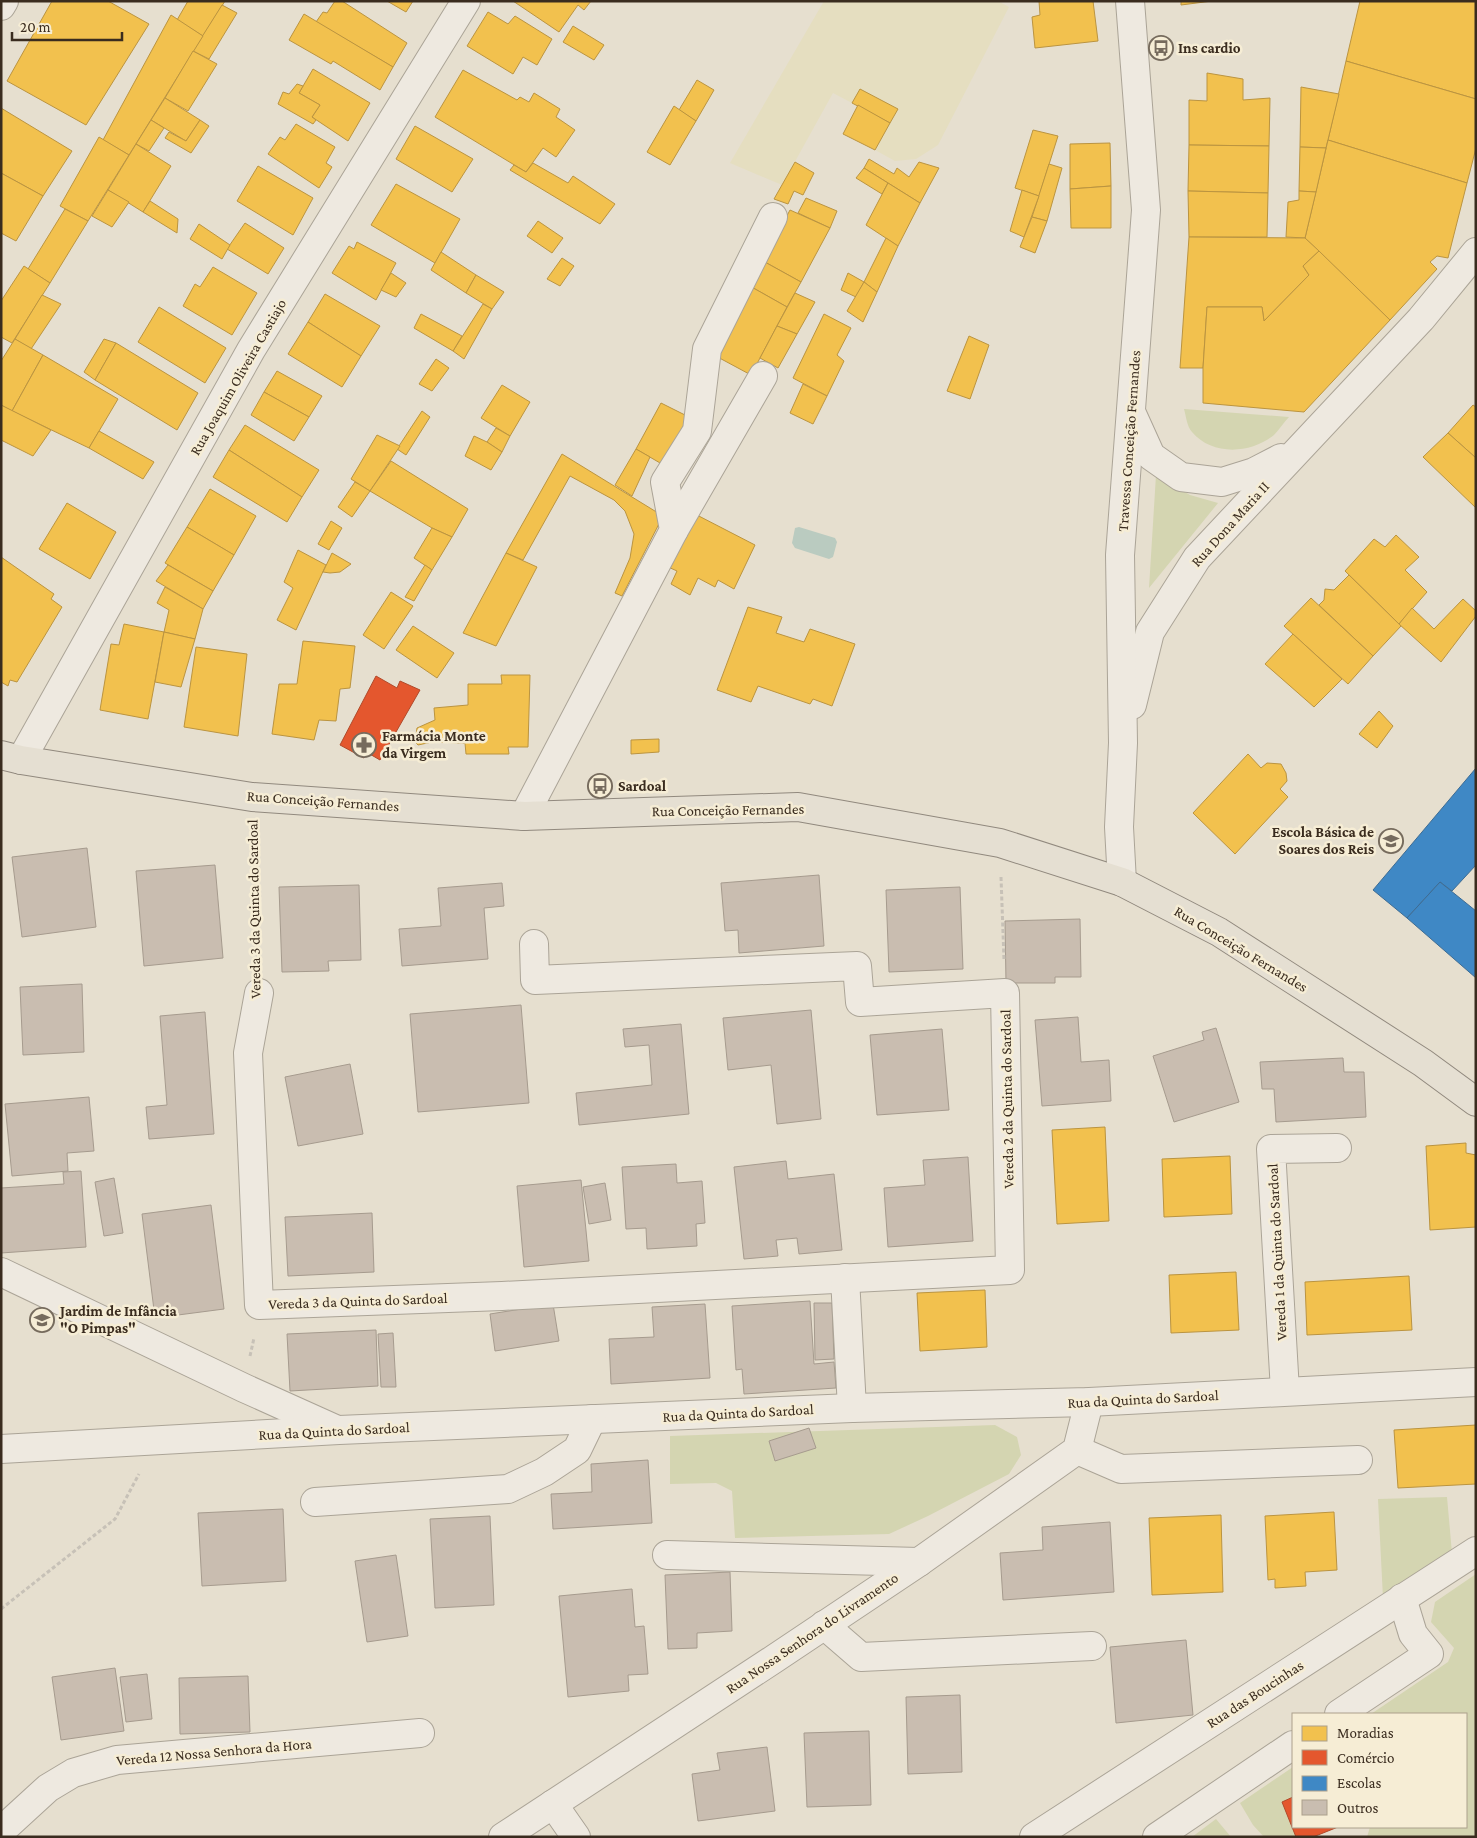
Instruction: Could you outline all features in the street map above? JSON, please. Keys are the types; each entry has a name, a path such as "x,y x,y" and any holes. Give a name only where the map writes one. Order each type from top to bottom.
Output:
{"main road":[{"name":"Rua Conceição Fernandes","path":"11,758 252,797 524,816 798,807 1000,844 1122,882 1227,938 1423,1063 1476,1102"}],"street":[{"path":"1,6 4,1"},
{"name":"Rua Joaquim Oliveira Castiajo","path":"11,758 251,350 466,1"},
{"name":"Travessa Conceição Fernandes","path":"1122,882 1119,827 1123,743 1120,554 1146,210 1130,1"},
{"path":"674,530 665,482 697,431 707,349 773,216"},
{"name":"Rua Dona Maria II","path":"1123,743 1150,632 1197,558 1296,450 1421,319 1476,252"},
{"path":"524,816 674,530 764,376"},
{"name":"Rua Dona Maria II","path":"1131,411 1151,456 1181,477 1222,482 1254,472 1296,450"},
{"name":"Vereda 2 da Quinta do Sardoal","path":"534,944 535,980 857,966 860,1002 1005,993 1010,1270 845,1278"},
{"name":"Vereda 3 da Quinta do Sardoal","path":"259,993 248,1053 260,1305 502,1296 845,1278"},
{"name":"Vereda 1 da Quinta do Sardoal","path":"1285,1391 1270,1149 1337,1148"},
{"path":"1,1272 244,1388 339,1430"},
{"path":"845,1278 852,1408"},
{"name":"Rua da Quinta do Sardoal","path":"1,1449 339,1430 852,1408 1090,1402 1476,1382"},
{"path":"1090,1402 1077,1450 1121,1469 1358,1460"},
{"path":"316,1502 508,1489 544,1472 577,1450 592,1419"},
{"name":"Rua Nossa Senhora do Livramento","path":"503,1837 918,1562 1077,1450"},
{"name":"Rua das Boucinhas","path":"1034,1837 1476,1551"},
{"path":"667,1555 918,1562"},
{"path":"1340,1713 1429,1654 1413,1634 1402,1598"},
{"path":"824,1625 861,1657 1092,1646"},
{"name":"Vereda 12 Nossa Senhora da Hora","path":"1,1831 48,1788 73,1773 117,1760 420,1733"},
{"path":"1157,1837 1292,1746"},
{"path":"553,1804 576,1837"}],"path":[{"name":"Vereda 3 da Quinta do Sardoal","path":"252,797 259,993"},
{"path":"1000,844 1005,993"},
{"path":"244,1388 260,1305"},
{"path":"1,1610 115,1519 157,1440"}],"shaded area":[{"path":"824,1 998,1 1009,7 938,145 916,159 895,161 875,150 898,109 860,89 852,103 833,93 782,185 730,163"},
{"path":"799,527 835,538 837,542 833,557 829,559 795,548 792,543 795,528"}],"green space":[{"path":"1184,409 1289,417 1274,435 1265,441 1243,449 1232,450 1221,449 1200,440 1189,427"},
{"path":"1156,475 1190,495 1218,503 1149,588"},
{"path":"995,1425 1017,1437 1021,1455 1009,1474 889,1534 735,1538 732,1491 716,1483 670,1484 670,1436"},
{"path":"1447,1497 1452,1553 1383,1598 1378,1499"},
{"path":"1476,1574 1476,1837 1367,1837 1370,1828 1467,1828 1467,1713 1372,1713 1448,1662 1454,1648 1431,1622 1435,1602"},
{"path":"1292,1768 1292,1798 1283,1802 1296,1837 1264,1837 1253,1825 1240,1803"},
{"path":"1216,1819 1231,1837 1192,1837"}],"building: Moradias":[{"path":"52,1 108,1 149,24 86,125 7,81"},
{"path":"188,1 225,1 203,36 177,20"},
{"path":"335,1 342,1 407,43 393,67 316,22 323,12 327,13"},
{"path":"387,1 413,1 406,12"},
{"path":"513,1 591,1 584,10 578,5 559,32"},
{"path":"1039,1 1093,1 1098,41 1035,48 1032,17 1040,15"},
{"path":"1181,1 1212,1 1181,5"},
{"path":"1360,1 1476,1 1476,99 1346,61"},
{"path":"222,5 237,13 209,59 193,51"},
{"path":"488,12 508,24 515,16 552,39 537,65 523,57 513,74 467,46"},
{"path":"304,14 393,67 380,90 333,61 331,64 289,40"},
{"path":"171,15 203,36 129,155 103,140"},
{"path":"573,26 604,45 594,60 563,42"},
{"path":"193,51 217,64 188,111 165,98"},
{"path":"1346,61 1476,99 1476,148 1467,183 1328,140"},
{"path":"313,69 370,103 348,141 312,117 320,105 299,93"},
{"path":"463,70 517,100 520,97 529,102 534,93 560,109 556,117 575,130 556,157 543,148 526,172 435,117"},
{"path":"1207,73 1243,79 1243,100 1270,98 1269,146 1189,145 1189,100 1207,101"},
{"path":"697,80 714,90 696,121 679,110"},
{"path":"297,84 303,86 299,93 320,105 312,117 316,120 313,124 278,104 283,92 289,94"},
{"path":"1301,87 1339,94 1326,148 1300,147"},
{"path":"860,89 898,109 890,123 852,103"},
{"path":"165,98 200,120 186,141 151,120"},
{"path":"858,105 890,123 875,150 843,134"},
{"path":"674,106 696,121 670,165 647,152"},
{"path":"1,108 72,151 43,196 1,173"},
{"path":"151,120 164,128 149,151 136,144"},
{"path":"200,120 209,126 191,153 165,138 169,132 186,141"},
{"path":"296,124 335,147 326,163 332,167 319,188 268,154 280,137 285,140"},
{"path":"415,126 473,159 452,192 396,159"},
{"path":"1033,130 1058,136 1039,196 1015,188"},
{"path":"99,137 129,155 88,221 60,206"},
{"path":"1328,140 1467,183 1448,258 1437,256 1430,262 1437,269 1390,320 1305,238"},
{"path":"1110,143 1111,186 1070,189 1070,144"},
{"path":"136,144 171,166 143,212 108,190"},
{"path":"1189,145 1269,146 1268,193 1188,191"},
{"path":"1300,147 1326,148 1316,192 1299,191"},
{"path":"869,159 894,174 897,168 909,177 919,162 939,168 920,203 864,168"},
{"path":"795,162 814,173 803,195 794,191 788,204 774,199"},
{"path":"533,163 568,183 573,176 615,204 600,224 510,170 514,165 526,172"},
{"path":"1049,164 1062,168 1047,221 1032,217"},
{"path":"258,166 313,198 293,235 237,201"},
{"path":"864,168 888,183 882,194 856,178"},
{"path":"1,173 43,196 16,241 1,233"},
{"path":"888,183 920,203 898,246 866,225"},
{"path":"396,184 460,219 435,263 371,225"},
{"path":"1111,186 1111,228 1071,228 1070,189"},
{"path":"108,190 129,202 112,227 92,216"},
{"path":"1022,190 1039,196 1024,237 1010,231"},
{"path":"1188,191 1268,193 1267,237 1189,237"},
{"path":"1299,191 1316,192 1305,238 1286,237 1288,202 1299,200"},
{"path":"806,198 837,211 830,228 798,213"},
{"path":"150,201 178,219 177,233 143,212"},
{"path":"65,209 88,221 50,283 28,269"},
{"path":"790,210 830,228 801,282 763,261"},
{"path":"1032,217 1047,221 1035,253 1020,247"},
{"path":"538,221 563,238 552,253 527,236"},
{"path":"245,223 284,248 268,274 227,249"},
{"path":"199,224 230,245 222,259 190,239"},
{"path":"1189,237 1305,238 1319,251 1303,266 1309,275 1264,321 1262,307 1207,307 1203,368 1180,368"},
{"path":"886,238 898,246 877,292 864,282"},
{"path":"357,242 396,263 376,300 332,273 349,246 354,249"},
{"path":"1319,251 1390,320 1304,412 1203,403 1207,307 1262,307 1264,321 1309,275 1303,266"},
{"path":"441,252 476,275 466,293 431,270"},
{"path":"562,258 574,266 560,286 547,279"},
{"path":"763,261 801,282 787,307 748,285"},
{"path":"24,266 50,283 12,343 1,337 1,301"},
{"path":"213,267 257,293 232,335 183,306 195,284 200,287"},
{"path":"391,273 406,283 396,297 381,290"},
{"path":"848,273 864,282 856,297 841,290"},
{"path":"476,275 504,292 492,309 466,293"},
{"path":"864,282 877,292 863,322 847,311"},
{"path":"748,285 787,307 751,375 712,354"},
{"path":"795,293 815,302 797,334 777,326"},
{"path":"325,294 380,326 361,356 308,322"},
{"path":"42,295 61,304 31,349 15,339"},
{"path":"483,304 492,309 464,359 453,351"},
{"path":"159,307 226,348 205,383 138,342"},
{"path":"421,314 462,336 453,351 414,328"},
{"path":"824,314 851,328 837,355 844,361 827,396 793,378"},
{"path":"308,322 361,356 342,387 288,354"},
{"path":"777,326 797,334 778,368 760,358"},
{"path":"969,336 989,345 970,399 947,391"},
{"path":"15,339 43,355 12,411 1,405 1,361"},
{"path":"104,339 116,343 95,380 84,372"},
{"path":"116,343 198,393 177,430 95,380"},
{"path":"43,355 118,399 89,448 12,411"},
{"path":"436,359 449,368 432,391 419,384"},
{"path":"277,371 322,396 309,417 264,392"},
{"path":"803,384 827,396 813,424 790,413"},
{"path":"502,385 530,402 510,436 481,418"},
{"path":"264,392 309,417 294,441 251,415"},
{"path":"661,403 693,419 667,467 636,449"},
{"path":"1,405 51,430 33,456 1,440"},
{"path":"1473,405 1476,407 1476,458 1448,433"},
{"path":"422,411 430,417 406,455 397,449"},
{"path":"245,425 319,470 302,497 229,450"},
{"path":"496,428 510,436 502,452 487,442"},
{"path":"99,431 154,462 143,479 89,448"},
{"path":"1448,433 1476,458 1476,508 1423,457"},
{"path":"377,435 400,446 370,491 351,479"},
{"path":"474,436 502,452 491,470 465,456"},
{"path":"636,449 650,457 632,496 615,485"},
{"path":"229,450 302,497 287,522 213,477"},
{"path":"562,454 663,516 622,596 615,593 630,558 634,534 625,511 614,500 570,476 523,560 506,553"},
{"path":"391,461 468,509 452,537 432,528 370,491"},
{"path":"355,482 370,491 352,517 338,507"},
{"path":"210,489 256,516 234,555 187,527"},
{"path":"67,503 116,532 90,579 39,549"},
{"path":"693,513 755,545 734,589 718,580 715,587 698,578 690,595 671,584 677,571 666,566"},
{"path":"331,521 342,528 329,550 318,544"},
{"path":"187,527 234,555 213,591 165,563"},
{"path":"432,528 452,537 432,570 414,558"},
{"path":"1396,535 1419,557 1405,570 1427,592 1399,624 1345,571 1374,539 1385,547"},
{"path":"298,550 326,565 296,630 277,620 293,588 284,582"},
{"path":"332,553 351,564 340,572 323,572"},
{"path":"506,553 537,567 496,646 463,633"},
{"path":"1,557 54,594 51,599 62,607 17,682 10,680 8,686 1,682"},
{"path":"168,565 213,591 203,609 156,581"},
{"path":"425,565 432,570 414,601 405,597"},
{"path":"1349,575 1401,626 1373,656 1319,605 1324,600 1325,589 1334,590"},
{"path":"165,587 203,609 195,639 164,632 169,610 157,603"},
{"path":"391,592 413,606 384,649 363,635"},
{"path":"1311,598 1373,656 1348,684 1284,626"},
{"path":"1463,599 1476,611 1476,616 1441,662 1399,624 1412,608 1434,629"},
{"path":"748,607 782,617 776,633 804,642 810,629 855,644 832,706 813,699 810,704 758,686 751,702 717,690"},
{"path":"124,624 164,632 148,719 100,710 111,644 119,645"},
{"path":"413,626 454,653 437,678 396,650"},
{"path":"164,632 195,639 181,687 155,682"},
{"path":"1293,634 1342,679 1314,707 1265,664"},
{"path":"303,641 355,646 350,688 340,689 336,721 319,720 314,740 272,734 279,684 297,684"},
{"path":"196,647 247,654 238,736 184,727"},
{"path":"501,675 530,675 528,747 508,747 509,754 466,754 465,743 432,742 418,745 415,742 417,728 435,720 434,708 468,705 468,684 502,684"},
{"path":"1379,711 1393,726 1377,748 1359,734"},
{"path":"659,739 659,752 631,754 631,740"},
{"path":"1248,754 1261,768 1267,763 1281,764 1286,773 1287,781 1280,789 1288,797 1235,854 1193,813"},
{"path":"1105,1127 1109,1221 1057,1224 1052,1130"},
{"path":"1466,1143 1466,1153 1476,1155 1476,1227 1430,1230 1426,1146"},
{"path":"1230,1156 1232,1214 1164,1217 1162,1159"},
{"path":"1236,1272 1239,1330 1171,1333 1169,1275"},
{"path":"1409,1276 1412,1330 1307,1335 1305,1282"},
{"path":"985,1290 987,1347 920,1351 917,1293"},
{"path":"1476,1425 1476,1484 1398,1488 1394,1430"},
{"path":"1334,1512 1337,1570 1305,1572 1306,1586 1275,1588 1275,1579 1268,1580 1265,1516"},
{"path":"1221,1515 1223,1592 1152,1595 1149,1518"}],"building: Comércio":[{"path":"376,676 397,688 400,681 420,690 380,760 368,753 364,758 340,745"},
{"path":"1292,1797 1292,1827 1282,1802"},
{"path":"1292,1828 1336,1828 1313,1837 1296,1837"}],"building: Escolas":[{"path":"1476,768 1476,865 1452,891 1440,882 1407,918 1373,890"},
{"path":"1440,882 1476,911 1476,978 1407,918"}],"building: Outros":[{"path":"87,848 96,927 22,937 12,857"},
{"path":"215,865 223,958 144,966 136,871"},
{"path":"819,875 824,946 739,953 738,930 725,931 721,883"},
{"path":"502,883 504,906 484,908 488,959 402,966 399,929 441,926 438,888"},
{"path":"359,885 361,960 328,961 329,971 282,972 279,887"},
{"path":"960,887 963,969 889,972 886,890"},
{"path":"1080,919 1081,977 1055,977 1055,983 1006,983 1005,921"},
{"path":"82,984 84,1052 23,1055 20,987"},
{"path":"521,1005 529,1103 418,1112 410,1014"},
{"path":"811,1010 821,1119 777,1124 771,1065 728,1070 723,1018"},
{"path":"205,1012 214,1134 149,1139 146,1107 167,1105 160,1016"},
{"path":"1078,1017 1081,1062 1109,1060 1111,1101 1042,1106 1035,1020"},
{"path":"681,1024 689,1114 579,1125 576,1093 652,1085 649,1045 625,1047 623,1029"},
{"path":"1216,1028 1239,1102 1174,1122 1153,1056 1204,1040 1202,1032"},
{"path":"942,1029 949,1110 877,1115 870,1035"},
{"path":"1343,1058 1344,1072 1364,1072 1366,1117 1276,1122 1274,1089 1262,1089 1260,1062"},
{"path":"350,1064 363,1134 298,1146 285,1077"},
{"path":"89,1097 94,1151 67,1153 68,1171 12,1176 5,1104"},
{"path":"968,1157 973,1241 888,1247 884,1188 925,1185 923,1160"},
{"path":"786,1161 788,1179 834,1174 842,1250 799,1254 797,1238 776,1240 778,1256 744,1259 734,1167"},
{"path":"676,1164 677,1183 702,1181 705,1223 696,1224 697,1246 647,1249 646,1228 626,1229 622,1167"},
{"path":"81,1171 86,1247 1,1253 1,1188 64,1184 63,1172"},
{"path":"114,1178 123,1233 104,1236 95,1182"},
{"path":"581,1180 589,1261 524,1267 517,1186"},
{"path":"605,1183 611,1220 589,1224 583,1187"},
{"path":"211,1205 224,1309 155,1318 142,1214"},
{"path":"372,1213 374,1272 288,1276 285,1217"},
{"path":"810,1301 814,1364 834,1362 836,1388 744,1394 742,1369 736,1370 732,1306"},
{"path":"814,1303 832,1303 834,1359 815,1360"},
{"path":"553,1304 559,1341 495,1351 490,1314"},
{"path":"705,1304 710,1378 611,1384 609,1339 654,1337 652,1307"},
{"path":"376,1330 378,1386 290,1391 287,1334"},
{"path":"393,1333 396,1387 381,1387 378,1334"},
{"path":"809,1428 816,1448 775,1461 769,1441"},
{"path":"648,1460 652,1523 553,1529 551,1494 592,1492 591,1464"},
{"path":"283,1509 286,1581 202,1586 198,1513"},
{"path":"490,1516 494,1605 435,1608 430,1519"},
{"path":"1110,1522 1114,1592 1003,1600 1000,1553 1043,1550 1042,1527"},
{"path":"396,1555 408,1636 367,1642 355,1561"},
{"path":"730,1572 732,1631 697,1633 697,1648 668,1649 665,1575"},
{"path":"632,1589 635,1627 644,1626 648,1674 628,1675 629,1691 568,1697 559,1596"},
{"path":"1186,1640 1193,1715 1116,1723 1110,1647"},
{"path":"115,1668 124,1731 61,1740 52,1677"},
{"path":"147,1674 152,1719 126,1722 120,1677"},
{"path":"248,1676 250,1732 180,1734 179,1678"},
{"path":"960,1695 962,1772 908,1774 906,1697"},
{"path":"869,1731 871,1805 807,1807 804,1733"},
{"path":"767,1747 775,1811 698,1821 692,1774 720,1770 717,1753"}],"place":[{"name":"Ins cardio","path":"1161,48"},
{"name":"Farmácia Monte da Virgem","path":"364,745"},
{"name":"Sardoal","path":"600,786"},
{"name":"Escola Básica de Soares dos Reis","path":"1391,841"},
{"name":"Jardim de Infância \"O Pimpas\"","path":"42,1320"}]}
